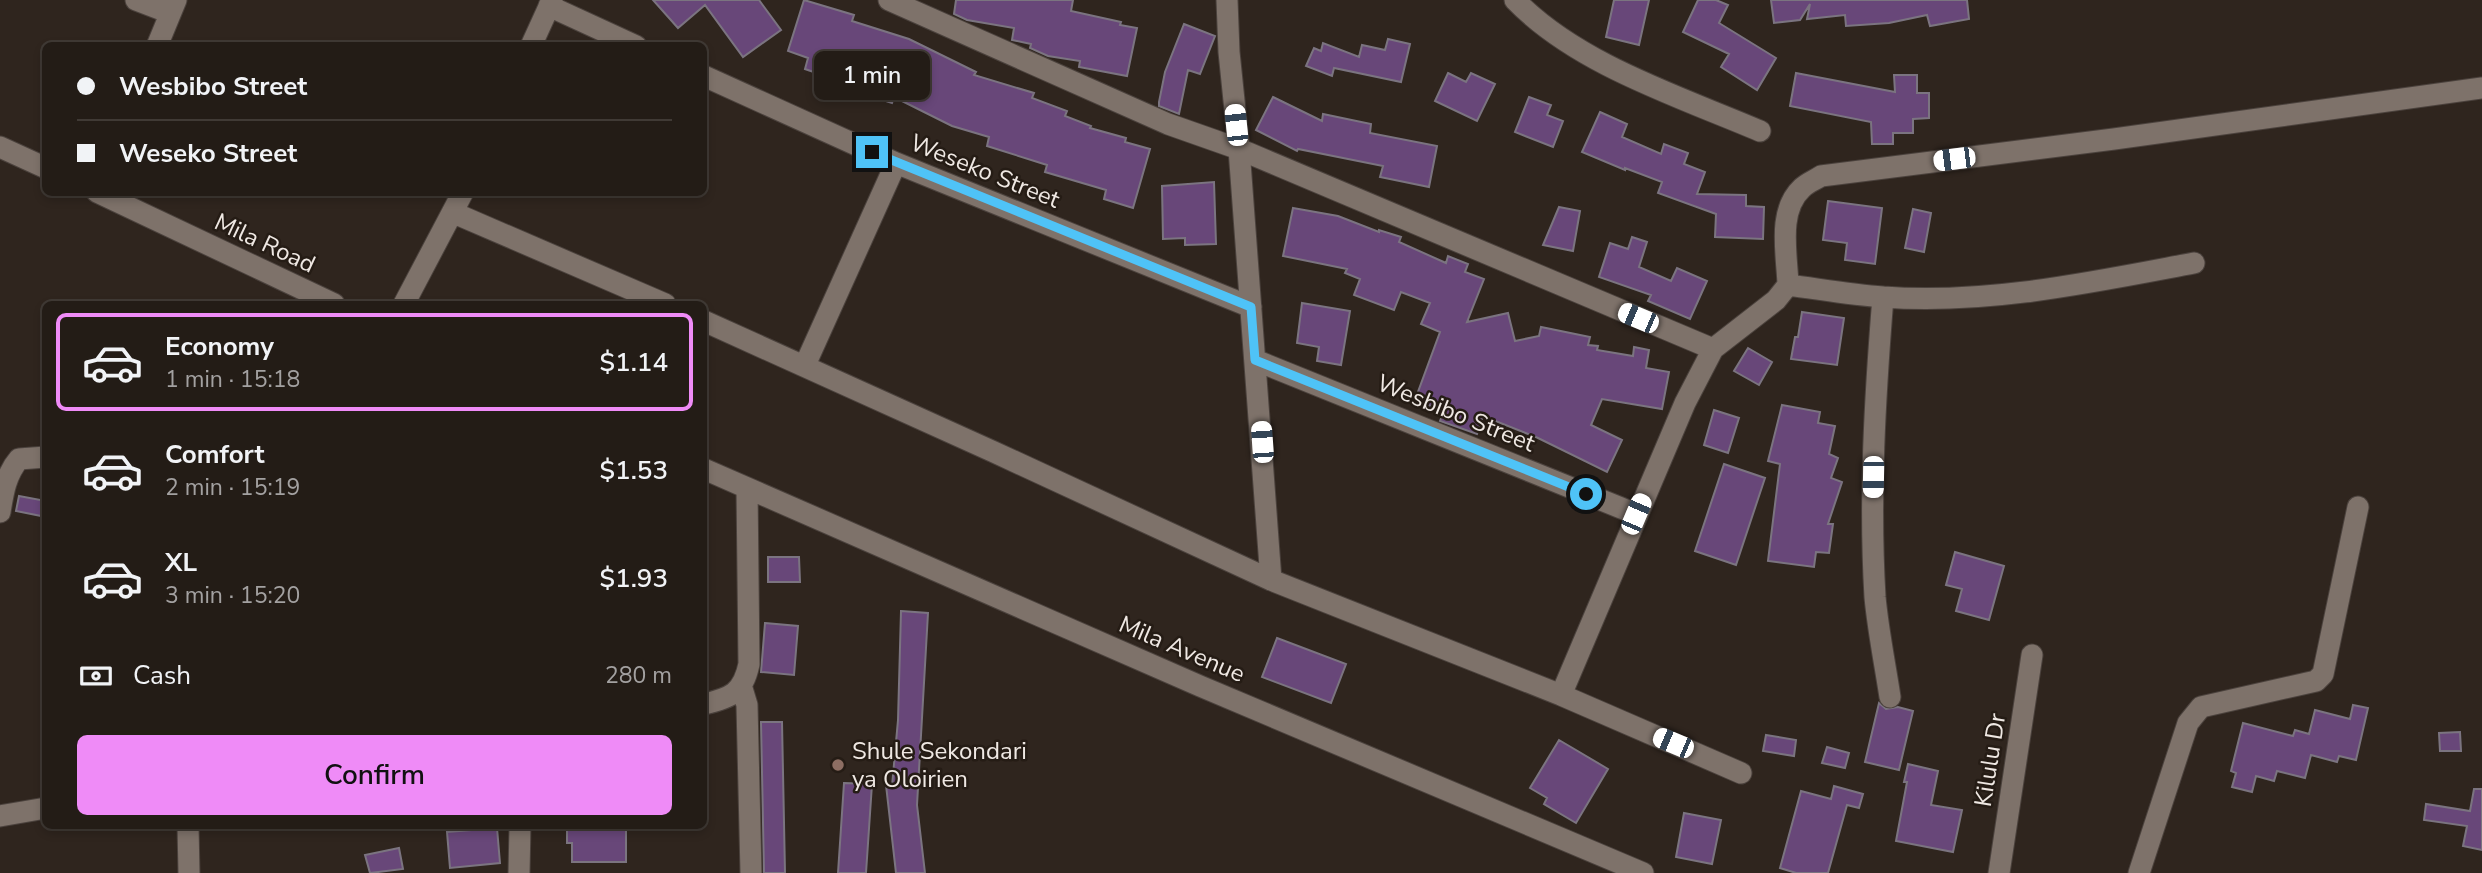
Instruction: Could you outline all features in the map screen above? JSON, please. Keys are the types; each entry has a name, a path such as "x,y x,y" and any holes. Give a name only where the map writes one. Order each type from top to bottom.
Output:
{"street":[{"path":"136,0 173,6 159,42"},
{"path":"889,0 1168,124 1239,149 1713,349"},
{"path":"1227,0 1271,580"},
{"path":"1515,0 1529,15 1592,59 1760,131"},
{"path":"533,42 550,3 628,42"},
{"name":"Weseko Street","path":"707,77 895,163 1251,307"},
{"path":"1561,695 1636,514 1685,403 1713,349 1776,300 1788,285 1786,218 1791,202 1802,188 1821,176 2482,88"},
{"path":"0,147 42,166"},
{"path":"804,366 895,163"},
{"name":"Mila Road","path":"105,196 328,301"},
{"path":"406,301 461,196"},
{"path":"454,213 658,301"},
{"path":"1788,285 1883,297 1965,297 2126,276 2194,263"},
{"path":"1883,297 1876,387 1872,524 1875,600 1890,698"},
{"path":"707,322 1271,580 1561,695 1741,773"},
{"name":"Wesbibo Street","path":"1255,360 1636,514"},
{"path":"0,512 7,480 14,465 19,459 42,457"},
{"name":"Mila Avenue","path":"707,470 1212,691 1643,873"},
{"path":"707,703 726,699 741,685 749,664 747,488"},
{"path":"2139,873 2188,723 2194,713 2201,707 2220,701 2316,681 2323,674 2358,506"},
{"name":"Kilulu Dr","path":"1999,873 2032,655"},
{"path":"741,685 747,705 751,873"},
{"path":"0,816 42,809"},
{"path":"188,829 190,873"},
{"path":"519,873 520,829"}],"building":[{"path":"653,0 759,0 781,30 743,57 705,5 678,28"},
{"path":"804,0 854,15 852,21 909,39 976,72 974,75 1034,93 1032,98 1067,111 1065,116 1091,126 1090,128 1126,138 1125,142 1150,149 1133,208 1104,199 1106,190 1045,172 1047,165 987,146 989,137 952,126 894,97 892,103 864,94 867,85 835,75 834,79 805,69 808,58 788,51"},
{"path":"956,0 1073,0 1071,11 1137,28 1127,76 1079,67 1080,61 1048,56 1030,48 1031,44 1012,40 1014,28 967,20 954,14"},
{"path":"1614,0 1649,0 1639,45 1606,37"},
{"path":"1698,0 1716,0 1728,5 1719,23 1776,58 1757,90 1721,67 1729,54 1683,32"},
{"path":"1771,0 1967,0 1969,19 1930,26 1927,15 1889,23 1846,26 1845,15 1807,19 1810,4 1800,20 1774,23"},
{"path":"1184,24 1215,36 1200,74 1188,70 1179,114 1159,106 1159,102 1165,72"},
{"path":"1388,39 1410,44 1401,82 1334,68 1332,76 1306,66 1314,48 1321,51 1323,43 1359,57 1362,45 1385,50"},
{"path":"1448,73 1466,82 1471,73 1495,84 1477,121 1435,101"},
{"path":"1796,73 1895,92 1894,75 1917,75 1917,93 1929,93 1929,118 1913,119 1913,133 1893,133 1893,144 1872,144 1871,122 1790,106"},
{"path":"1273,97 1322,121 1323,114 1371,124 1370,133 1437,146 1429,187 1380,177 1383,166 1298,149 1297,151 1256,130"},
{"path":"1529,97 1551,105 1547,115 1563,121 1553,147 1515,132"},
{"path":"1600,112 1627,124 1622,137 1661,154 1664,144 1688,153 1684,164 1705,172 1697,194 1746,195 1746,206 1764,207 1763,239 1715,237 1716,214 1658,193 1662,182 1582,152"},
{"path":"1214,182 1216,244 1185,245 1185,238 1163,239 1162,186"},
{"path":"1828,201 1882,208 1875,264 1845,260 1847,243 1823,240"},
{"path":"1559,207 1580,211 1573,251 1543,245"},
{"path":"1293,208 1338,216 1379,232 1401,237 1399,242 1446,263 1448,256 1468,264 1465,272 1484,279 1467,322 1508,313 1515,341 1539,336 1541,327 1590,337 1588,345 1598,346 1597,350 1633,356 1634,347 1649,350 1646,368 1669,372 1662,409 1602,399 1591,425 1622,440 1607,472 1538,438 1483,416 1477,434 1440,421 1444,411 1415,400 1440,332 1421,324 1430,303 1401,292 1394,310 1354,295 1360,279 1345,273 1347,269 1283,256"},
{"path":"1913,209 1931,213 1924,252 1905,248"},
{"path":"1632,237 1647,242 1639,267 1671,281 1677,268 1707,281 1690,319 1648,301 1651,295 1599,277 1610,243 1628,249"},
{"path":"1302,303 1350,311 1341,365 1317,361 1319,347 1297,343"},
{"path":"1802,312 1844,318 1837,365 1791,359"},
{"path":"1748,348 1772,362 1759,385 1734,371"},
{"path":"1782,405 1820,412 1818,423 1835,426 1829,454 1838,458 1831,478 1842,482 1828,524 1833,524 1829,553 1816,552 1814,567 1768,561 1780,464 1768,461"},
{"path":"1714,410 1739,418 1728,453 1704,445"},
{"path":"1724,464 1765,478 1736,565 1695,551"},
{"path":"19,496 42,500 42,516 16,511"},
{"path":"1955,552 2004,566 1989,620 1956,611 1962,589 1946,585"},
{"path":"768,557 799,557 800,582 768,582"},
{"path":"901,611 928,613 917,805 925,873 896,873 886,785 892,786 898,720"},
{"path":"765,623 798,626 794,675 761,672"},
{"path":"1277,638 1346,664 1331,703 1262,677"},
{"path":"1879,703 1886,709 1898,707 1913,711 1899,770 1865,762"},
{"path":"2353,705 2368,708 2356,760 2339,756 2337,762 2311,755 2305,778 2277,771 2274,781 2256,776 2252,792 2232,787 2236,773 2231,771 2243,723 2293,736 2295,730 2309,734 2315,710 2350,719"},
{"path":"761,722 782,722 785,873 764,873"},
{"path":"2460,732 2461,751 2440,751 2439,733"},
{"path":"1766,735 1796,740 1794,756 1763,751"},
{"path":"1559,740 1608,769 1576,823 1544,804 1547,798 1530,788"},
{"path":"1827,747 1849,753 1845,768 1822,763"},
{"path":"1908,764 1938,771 1931,805 1962,810 1953,852 1896,841"},
{"path":"844,783 872,784 866,873 838,873"},
{"path":"1834,786 1863,794 1859,808 1847,805 1828,873 1796,873 1780,868 1801,791 1831,799"},
{"path":"2474,789 2482,789 2482,850 2463,846 2467,826 2424,820 2426,804 2470,811"},
{"path":"1684,813 1721,820 1712,864 1676,857"},
{"path":"497,829 500,863 450,868 447,832"},
{"path":"567,829 626,829 626,862 572,862 572,843 567,843"},
{"path":"399,848 403,869 370,873 365,855"}],"place":[{"name":"Shule Sekondari ya Oloirien","path":"838,765"}],"route":[{"path":"872,152 1251,307 1255,360 1586,494"}]}
